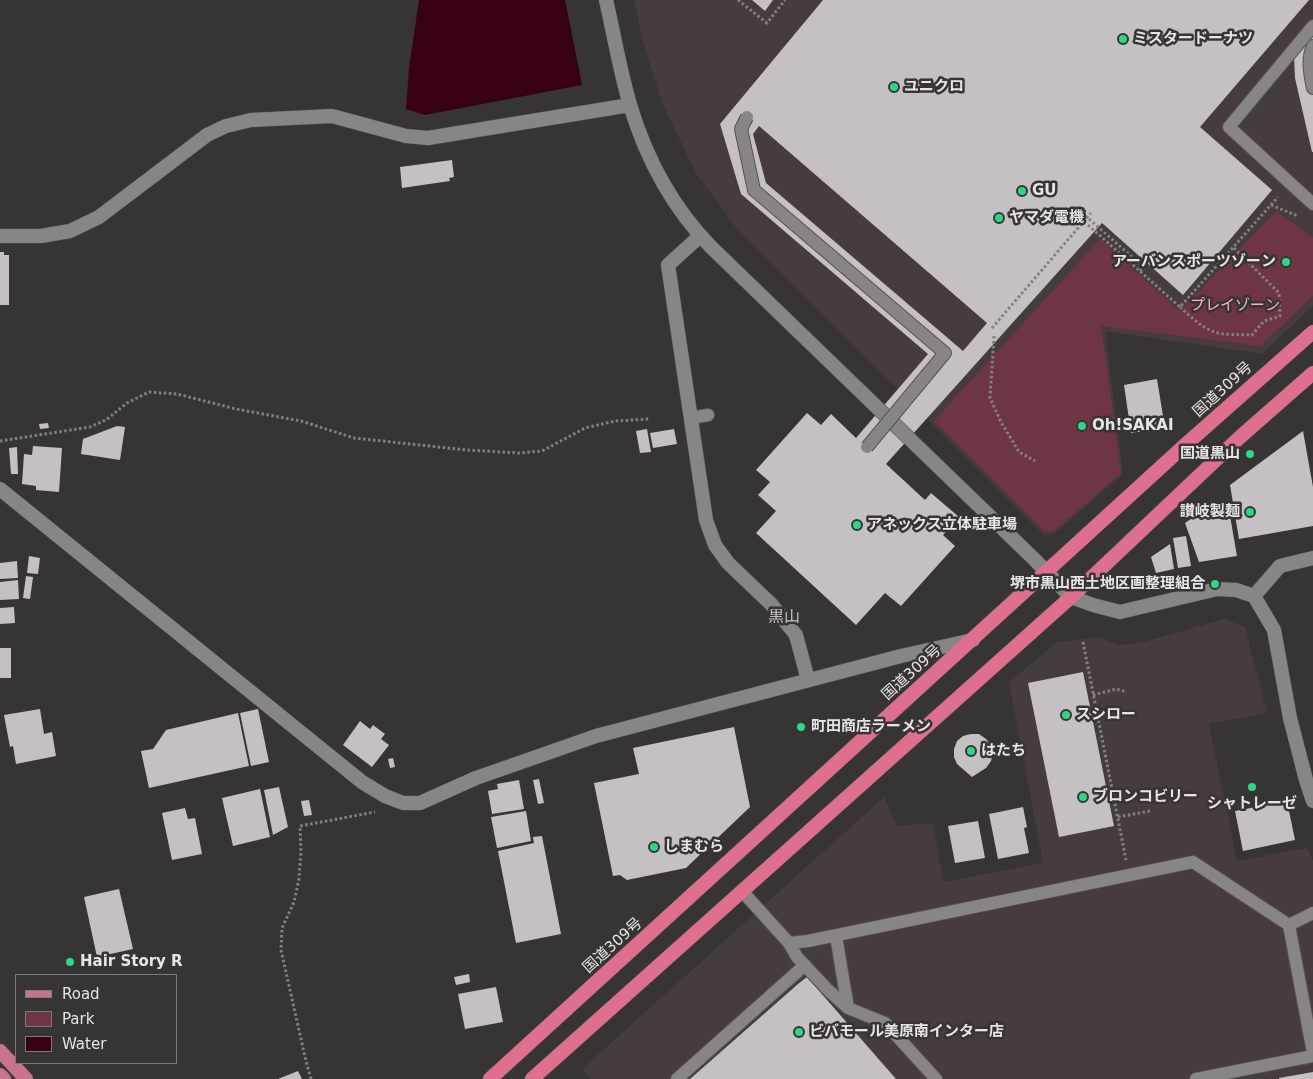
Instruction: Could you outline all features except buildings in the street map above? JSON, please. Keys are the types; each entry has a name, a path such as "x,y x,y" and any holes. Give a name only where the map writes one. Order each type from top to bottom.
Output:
{"highway":[{"name":"国道309号","path":"490,1079 1313,332"},
{"path":"532,1079 1071,597 1239,438 1313,373"}],"main road":[{"path":"0,1051 26,1079"},
{"path":"0,1075 4,1079"}],"street":[{"path":"606,0 630,105 649,155 668,194 700,236 1071,597 1092,605 1120,612 1217,589 1236,590 1254,596 1274,630 1290,718 1313,801"},
{"path":"0,236 41,236 70,231 99,217 207,135 226,126 251,120 332,116 406,136 428,138 630,105"},
{"path":"700,236 668,265 706,520 715,545 728,563 772,605 796,635 808,680"},
{"path":"0,489 362,782 386,796 403,803 420,803 476,778 596,736 936,647 973,640"},
{"path":"1254,596 1280,566 1313,558"}],"lane":[{"path":"1313,26 1229,127 1313,204"},
{"path":"1313,46 1309,54 1313,88"},
{"path":"748,117 741,129 754,190 945,353 867,447"},
{"path":"691,418 708,415"},
{"path":"790,943 836,936 1193,862 1289,925 1313,1054 1196,1079"},
{"path":"742,891 790,943 797,957 828,990 848,1008 885,1023 936,1079"},
{"path":"1289,925 1313,913"},
{"path":"836,936 848,1008"},
{"path":"677,1079 805,966"}],"path":[{"path":"738,0 767,23 786,0"},
{"path":"1180,307 1290,183"},
{"path":"1271,205 1305,218"},
{"path":"992,328 1091,213"},
{"path":"1088,218 1144,267 1140,271"},
{"path":"1088,225 1199,323 1214,332 1252,335 1264,321 1280,316 1279,293 1233,247"},
{"path":"994,336 990,398 1000,422 1019,452 1035,461"},
{"path":"0,441 90,427 106,420 127,402 149,392 177,394 236,409 301,421 354,438 520,453 542,451 585,428 615,421 650,419"},
{"path":"1083,642 1129,875"},
{"path":"1093,694 1116,690 1127,692"},
{"path":"311,1079 281,950 282,928 294,902 299,878 300,826 397,808 403,803"},
{"path":"1118,817 1150,811"}],"shaded area":[{"path":"634,0 1313,0 1313,306 1262,354 1105,331 1123,474 1054,534 1044,535 737,229 696,173 663,105 643,42"},
{"path":"1224,619 1245,627 1267,713 1209,724 1237,861 1307,848 1313,861 1313,1079 591,1079 582,1069 884,797 897,826 933,823 943,882 1043,863 1009,682 1057,642 1099,637 1120,645 1143,642"}],"green space":[{"name":"プレイゾーン","path":"1276,211 1313,238 1313,296 1260,346 1101,326 1121,473 1054,531 1045,532 934,421 1100,239 1180,311"}],"water":[{"path":"419,0 565,0 582,85 425,115 406,109 409,68"}],"place":[{"name":"ミスタードーナツ","path":"1123,39"},
{"name":"ユニクロ","path":"894,87"},
{"name":"GU","path":"1022,191"},
{"name":"ヤマダ電機","path":"999,218"},
{"name":"アーバンスポーツゾーン","path":"1286,262"},
{"name":"Oh!SAKAI","path":"1082,426"},
{"name":"国道黒山","path":"1250,454"},
{"name":"讃岐製麺","path":"1250,512"},
{"name":"アネックス立体駐車場","path":"857,525"},
{"name":"堺市黒山西土地区画整理組合","path":"1215,584"},
{"name":"スシロー","path":"1066,715"},
{"name":"町田商店ラーメン","path":"801,727"},
{"name":"はたち","path":"971,751"},
{"name":"シャトレーゼ","path":"1252,787"},
{"name":"ブロンコビリー","path":"1083,797"},
{"name":"しまむら","path":"654,847"},
{"name":"Hair Story R","path":"70,962"},
{"name":"ビバモール美原南インター店","path":"799,1032"}],"district":[{"name":"黒山","path":"784,618"}]}
